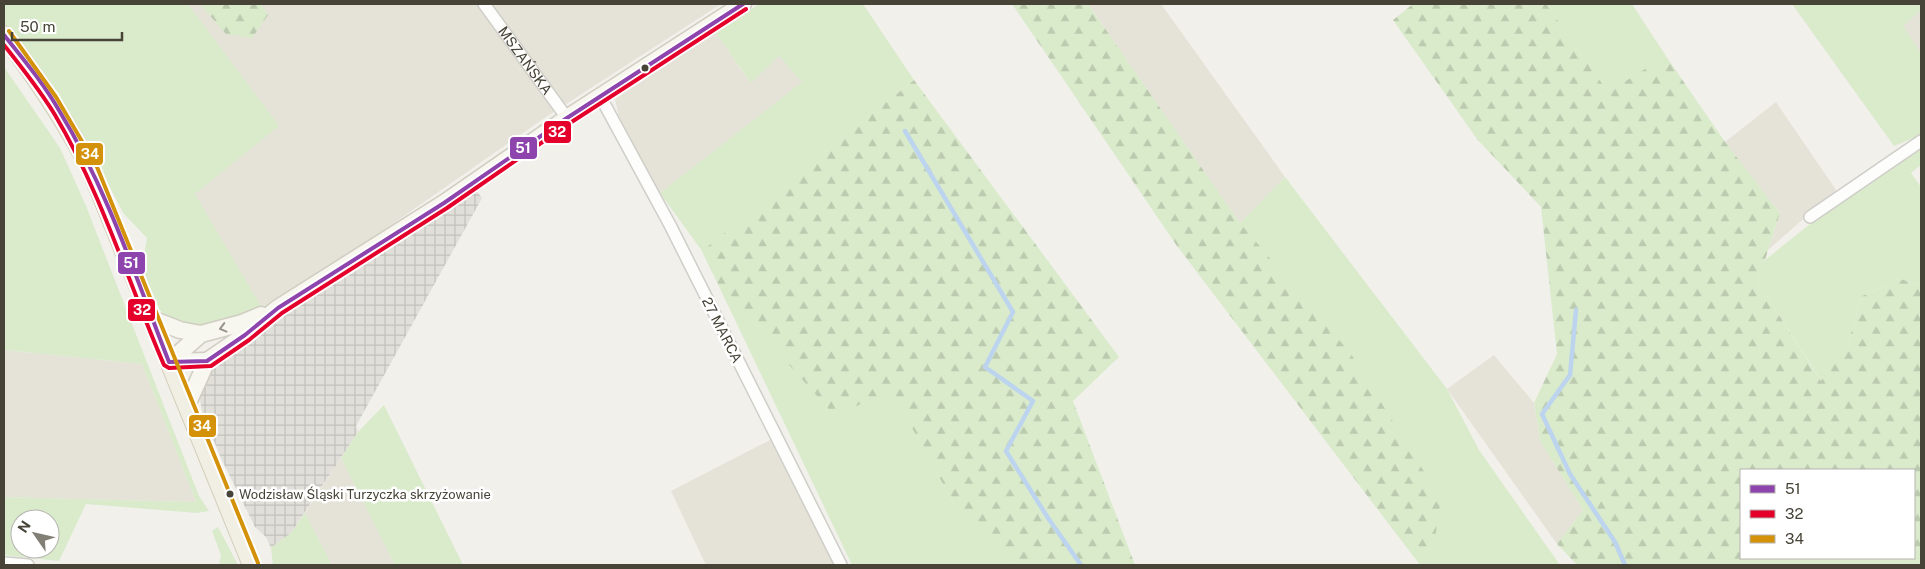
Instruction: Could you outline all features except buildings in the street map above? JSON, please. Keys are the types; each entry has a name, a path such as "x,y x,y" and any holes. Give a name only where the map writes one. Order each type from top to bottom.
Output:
{"main road":[{"path":"4,35 40,82 70,130 91,170 252,565"}],"street":[{"name":"MSZAŃSKA","path":"484,4 567,118"},
{"path":"187,405 206,362 245,335 278,308 444,203 600,96 743,4"},
{"name":"27 MARCA","path":"600,96 670,225 841,565"},
{"path":"1810,217 1921,141"},
{"path":"152,319 180,330 201,334 242,323 278,308"},
{"path":"169,362 201,334"},
{"path":"169,362 206,362"},
{"path":"4,563 28,565"}],"shaded area":[{"path":"188,4 721,4 546,117 265,313 194,194 279,126"},
{"path":"1088,4 1161,4 1285,177 1240,223"},
{"path":"1921,10 1921,53 1902,26"},
{"path":"715,32 750,82 779,56 802,82 660,193 619,117 615,99"},
{"path":"1776,102 1836,190 1768,250 1780,213 1725,142"},
{"path":"474,187 482,198 356,426 358,432 291,533 271,548 266,537 255,527 221,458 202,412 200,399 207,361"},
{"path":"4,350 142,364 196,502 4,497"},
{"path":"1494,355 1534,403 1540,441 1583,510 1557,544 1447,389"},
{"path":"772,439 841,565 706,565 671,491"},
{"path":"341,458 395,565 332,565 305,513"}],"green space":[{"path":"4,4 188,4 279,126 195,194 265,313 242,323 189,326 166,317 154,303 141,272 147,238 124,214 71,115 4,25"},
{"path":"200,4 261,4 268,15 252,38 226,34"},
{"path":"759,4 863,4 914,80 702,252 660,193 802,82 779,56 751,83 715,32"},
{"path":"1012,4 1088,4 1240,223 1351,354 1441,499 1431,565 1420,565 1177,246"},
{"path":"1413,4 1546,4 1608,92 1666,56 1725,142 1780,213 1758,282 1821,381 1848,343 1862,296 1901,279 1921,286 1921,565 1577,565 1557,544 1583,510 1540,441 1534,403 1557,354 1541,207 1477,139 1393,20"},
{"path":"1546,4 1632,4 1666,56 1608,93"},
{"path":"1792,4 1921,4 1921,10 1903,26 1921,53 1921,135 1894,146"},
{"path":"4,67 60,148 86,206 199,496 209,511 197,513 86,504 60,559 60,509 10,509 10,556 4,555 4,497 196,502 142,364 4,350"},
{"path":"914,80 1119,357 1073,401 1135,565 1012,565 958,511 891,390 835,416 720,288 702,251"},
{"path":"1921,147 1921,165 1911,173 1921,187 1921,286 1901,279 1862,296 1848,343 1822,382 1758,282 1765,260 1810,224"},
{"path":"1285,177 1447,389 1479,450 1560,565 1428,565 1240,223"},
{"path":"703,253 891,389 958,511 1012,565 852,565"},
{"path":"384,405 463,565 395,565 341,458 358,432"},
{"path":"305,513 332,565 273,565 271,548 291,533"},
{"path":"218,527 238,565 219,565 221,555 212,531"},
{"path":"41,559 60,559 59,561"}],"waterway":[{"path":"905,131 1013,312 985,367 1033,401 1006,451 1048,518 1081,565"},
{"path":"1576,310 1570,375 1542,414 1570,474 1615,542 1625,565"}],"transit line":[{"name":"51","path":"4,35 34,72 77,141 120,234 169,362 207,361 245,335 278,308 444,203 567,118 743,4"},
{"name":"32","path":"4,45 31,79 72,145 114,238 164,365 169,368 211,366 249,340 282,313 447,208 570,123 746,9"},
{"name":"34","path":"9,31 56,97 97,167 258,563"}],"place":[{"name":"Wodzisław Śląski Turzyczka skrzyżowanie","path":"230,494"}]}
